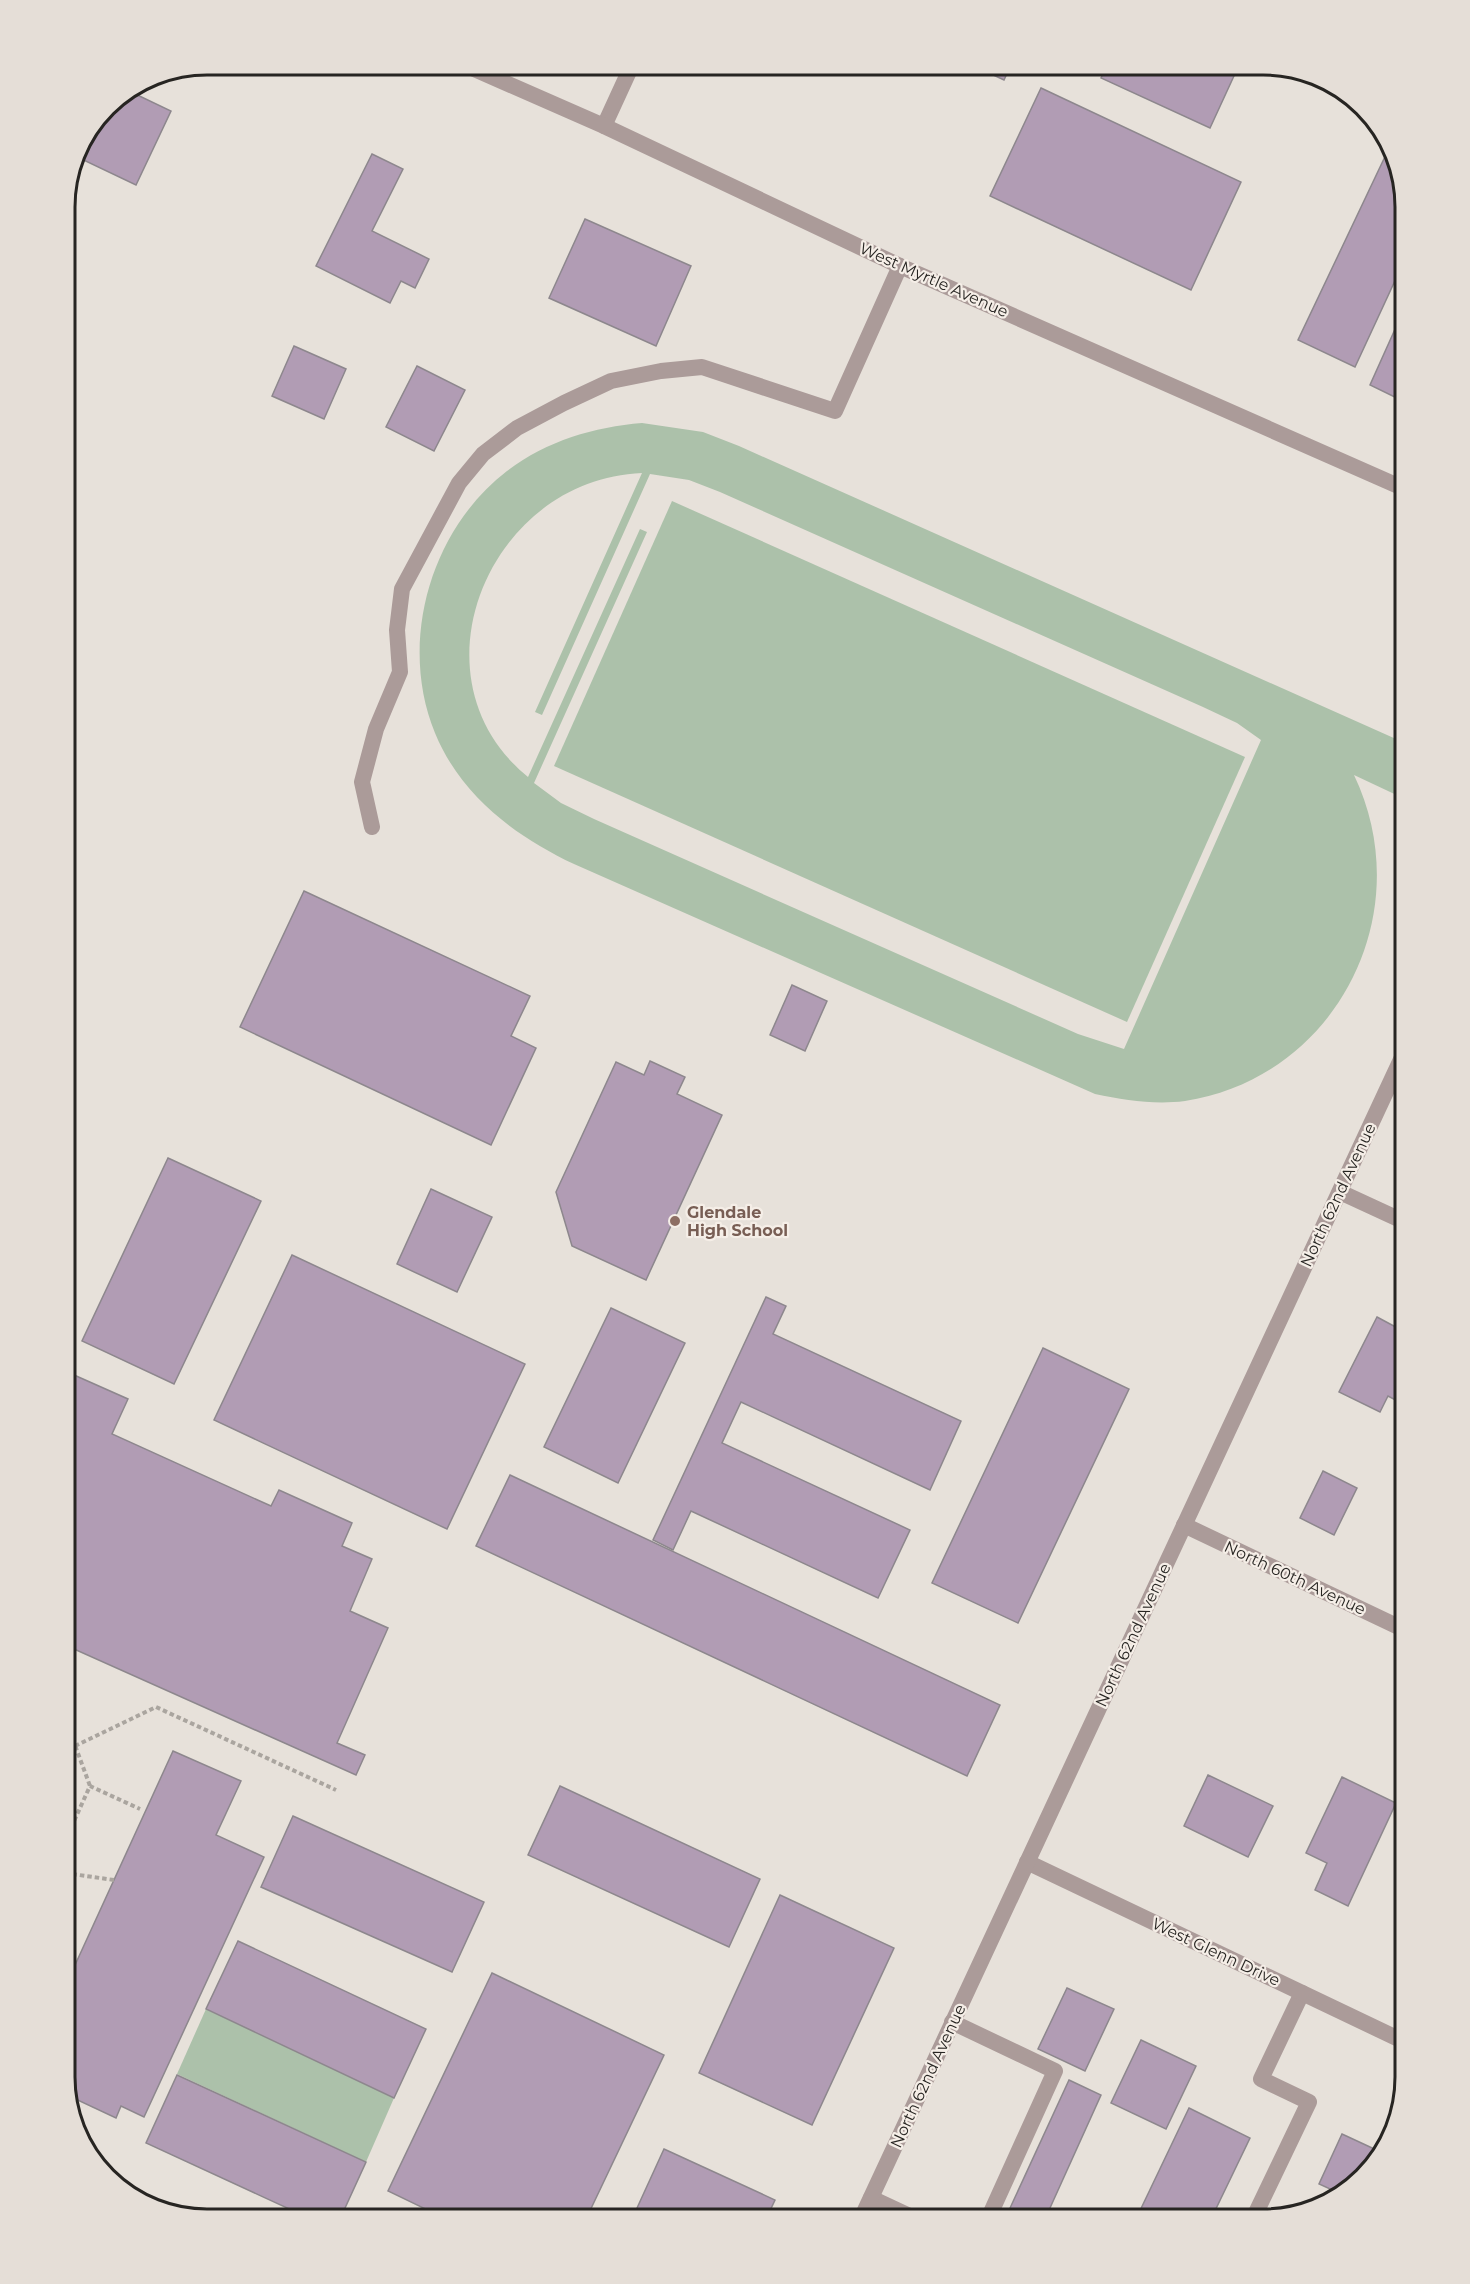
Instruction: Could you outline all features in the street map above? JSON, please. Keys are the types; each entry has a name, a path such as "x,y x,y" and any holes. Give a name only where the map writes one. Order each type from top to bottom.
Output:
{"street":[{"name":"West Myrtle Avenue","path":"488,75 604,126 900,266 1395,484"},
{"path":"604,126 627,75"},
{"path":"372,827 362,782 376,729 400,672 397,630 402,589 459,483 483,454 517,428 611,381 661,371 702,367 835,411 900,266"},
{"name":"North 62nd Avenue","path":"866,2209 1395,1074"},
{"path":"1340,1192 1395,1217"},
{"name":"North 60th Avenue","path":"1184,1525 1395,1625"},
{"name":"West Glenn Drive","path":"1027,1862 1395,2037"},
{"path":"1258,2209 1309,2102 1261,2079 1302,1993"},
{"path":"952,2022 1054,2072 992,2209"},
{"path":"871,2198 895,2209"}],"path":[{"path":"140,1809 90,1786 75,1746 156,1707 336,1790"},
{"path":"75,1817 90,1786"},
{"path":"75,1875 114,1880"}],"green space":[{"path":"642,423 703,432 739,446 1395,739 1395,794 1354,775 1372,828 1377,881 1370,932 1351,981 1323,1024 1285,1059 1239,1086 1185,1101 1173,1102 1140,1101 1095,1094 574,864 531,841 492,812 459,776 446,756 435,733 424,698 420,662 421,626 428,590 441,556 458,524 480,496 507,471 522,460 554,444 606,428","holes":["642,473 535,712 542,715 650,474 689,480 720,492 1203,707 1237,723 1261,740 1124,1049 1078,1034 594,819 561,803 534,783 647,532 640,529 528,777 492,736 473,689 470,639 482,590 507,546 542,509 588,484"]},
{"path":"672,501 1245,757 1127,1022 554,766"},
{"path":"206,2009 394,2098 366,2162 177,2074"}],"building":[{"path":"993,75 1006,75 1004,80"},
{"path":"1102,75 1234,75 1210,128 1101,78"},
{"path":"1041,88 1241,182 1191,290 990,196"},
{"path":"137,95 171,111 136,185 84,160 102,127 120,108"},
{"path":"372,154 403,169 372,231 429,259 415,288 401,281 390,303 316,266"},
{"path":"1385,157 1394,190 1395,281 1355,367 1298,340"},
{"path":"585,219 691,266 656,346 549,298"},
{"path":"1395,329 1395,397 1370,385"},
{"path":"294,346 346,369 324,419 272,396"},
{"path":"417,366 465,390 434,451 386,427"},
{"path":"304,891 530,996 511,1036 536,1048 491,1145 240,1027"},
{"path":"792,985 827,1001 805,1051 770,1035"},
{"path":"650,1061 685,1077 677,1094 722,1115 646,1280 572,1246 556,1192 616,1062 644,1075"},
{"path":"168,1158 261,1201 174,1384 82,1341"},
{"path":"431,1189 492,1217 457,1292 397,1264"},
{"path":"292,1255 525,1364 447,1529 214,1420"},
{"path":"766,1297 786,1306 773,1334 961,1421 930,1490 741,1402 722,1443 910,1530 878,1598 691,1511 673,1550 653,1540"},
{"path":"611,1308 685,1343 618,1483 544,1447"},
{"path":"1377,1317 1395,1327 1395,1400 1388,1396 1380,1412 1339,1392"},
{"path":"1043,1348 1129,1389 1018,1623 932,1583"},
{"path":"75,1375 128,1399 112,1434 271,1506 279,1490 352,1523 342,1546 372,1559 350,1611 388,1628 337,1743 365,1755 356,1775 75,1649"},
{"path":"1323,1471 1357,1488 1334,1535 1300,1518"},
{"path":"510,1475 1000,1705 967,1776 476,1546"},
{"path":"173,1751 241,1781 216,1835 264,1857 144,2117 121,2106 116,2118 77,2100 75,2077 75,1965"},
{"path":"1208,1775 1273,1806 1248,1857 1184,1826"},
{"path":"1342,1777 1395,1803 1348,1906 1315,1890 1327,1863 1306,1853"},
{"path":"560,1786 760,1879 729,1947 528,1855"},
{"path":"293,1816 484,1902 452,1972 261,1887"},
{"path":"780,1895 894,1948 812,2125 699,2073"},
{"path":"238,1941 426,2029 394,2098 206,2009"},
{"path":"492,1973 664,2055 591,2209 426,2209 388,2191"},
{"path":"1067,1988 1114,2009 1085,2071 1038,2049"},
{"path":"1141,2040 1196,2066 1166,2129 1111,2103"},
{"path":"177,2075 366,2162 345,2209 289,2209 146,2143"},
{"path":"1069,2080 1101,2095 1050,2209 1010,2209"},
{"path":"1189,2108 1250,2138 1216,2209 1141,2209"},
{"path":"1342,2134 1374,2149 1362,2164 1336,2187 1331,2190 1319,2184"},
{"path":"664,2149 775,2200 771,2209 637,2209"}],"place":[{"name":"Glendale High School","path":"675,1221"}]}
